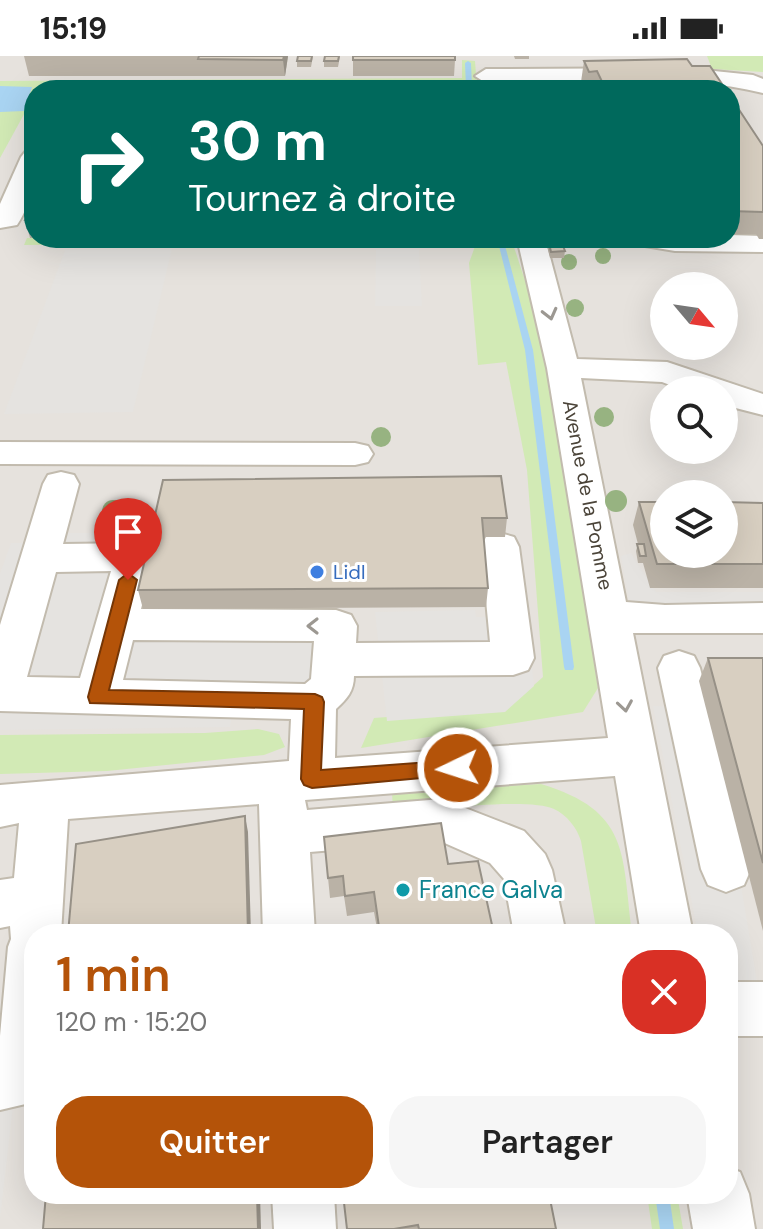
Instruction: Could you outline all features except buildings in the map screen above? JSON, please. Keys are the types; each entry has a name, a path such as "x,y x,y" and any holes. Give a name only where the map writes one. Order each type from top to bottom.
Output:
{"street":[{"path":"487,74 521,80"},
{"path":"606,80 685,75 745,80 763,86"},
{"path":"2,223 24,178"},
{"path":"740,244 763,244"},
{"name":"Avenue de la Pomme","path":"533,248 563,368 611,616 665,924"},
{"path":"563,368 667,372 677,376"},
{"path":"738,398 763,405"},
{"path":"0,453 355,454"},
{"path":"61,484 1,694 315,702"},
{"path":"333,660 513,658 500,547"},
{"path":"40,558 134,557 97,697"},
{"path":"611,616 665,620 763,618"},
{"path":"116,624 336,626 332,686 315,702 311,735 284,833 289,924"},
{"path":"619,667 700,668 726,869"},
{"path":"27,921 16,802 633,755"},
{"path":"284,833 442,820 507,847 527,870 538,924"},
{"path":"24,943 15,1008 24,1070"},
{"path":"738,1009 763,1009"},
{"path":"0,1081 24,1077"},
{"path":"304,1204 305,1229"},
{"path":"720,1204 724,1229"}],"shaded area":[{"path":"0,56 763,56 763,1229 0,1229"},
{"path":"172,249 133,412 4,414 65,250"},
{"path":"376,249 419,249 422,306 375,306"},
{"path":"31,533 153,533 137,642 321,639 317,685 233,708 230,727 0,730 0,574 11,543 26,543"},
{"path":"631,553 656,592 763,592 763,633 634,629 621,556"},
{"path":"475,610 476,617 526,618 534,686 505,712 387,721 375,612"},
{"path":"653,706 676,707 740,880 758,988 738,987 738,924 696,924"},
{"path":"23,1021 0,1219 0,1024"}],"green space":[{"path":"707,56 763,56 763,72 712,69"},
{"path":"462,60 475,61 476,80 154,80 462,78"},
{"path":"0,81 24,81 24,114 0,158"},
{"path":"474,248 514,248 544,338 598,688 583,712 361,748 374,718 508,708 543,677 527,470 506,362 478,365 469,263"},
{"path":"258,729 279,734 285,747 264,755 107,771 0,774 0,735 205,733"},
{"path":"541,784 570,795 591,807 606,822 616,839 626,880 631,924 595,924 581,841 571,822 554,809 501,804 393,812 392,792"},
{"path":"648,1204 679,1204 683,1229 652,1229"}],"water":[{"path":"0,86 24,87 24,111 0,112"}],"waterway":[{"path":"468,63 469,80"},
{"path":"503,248 529,350 569,667"},
{"path":"663,1204 667,1229"}],"place":[{"name":"Lidl","path":"317,572"},
{"name":"France Galva","path":"403,890"}],"route":[{"path":"128,580 97,697 315,702 311,735 312,779 458,768"}]}
